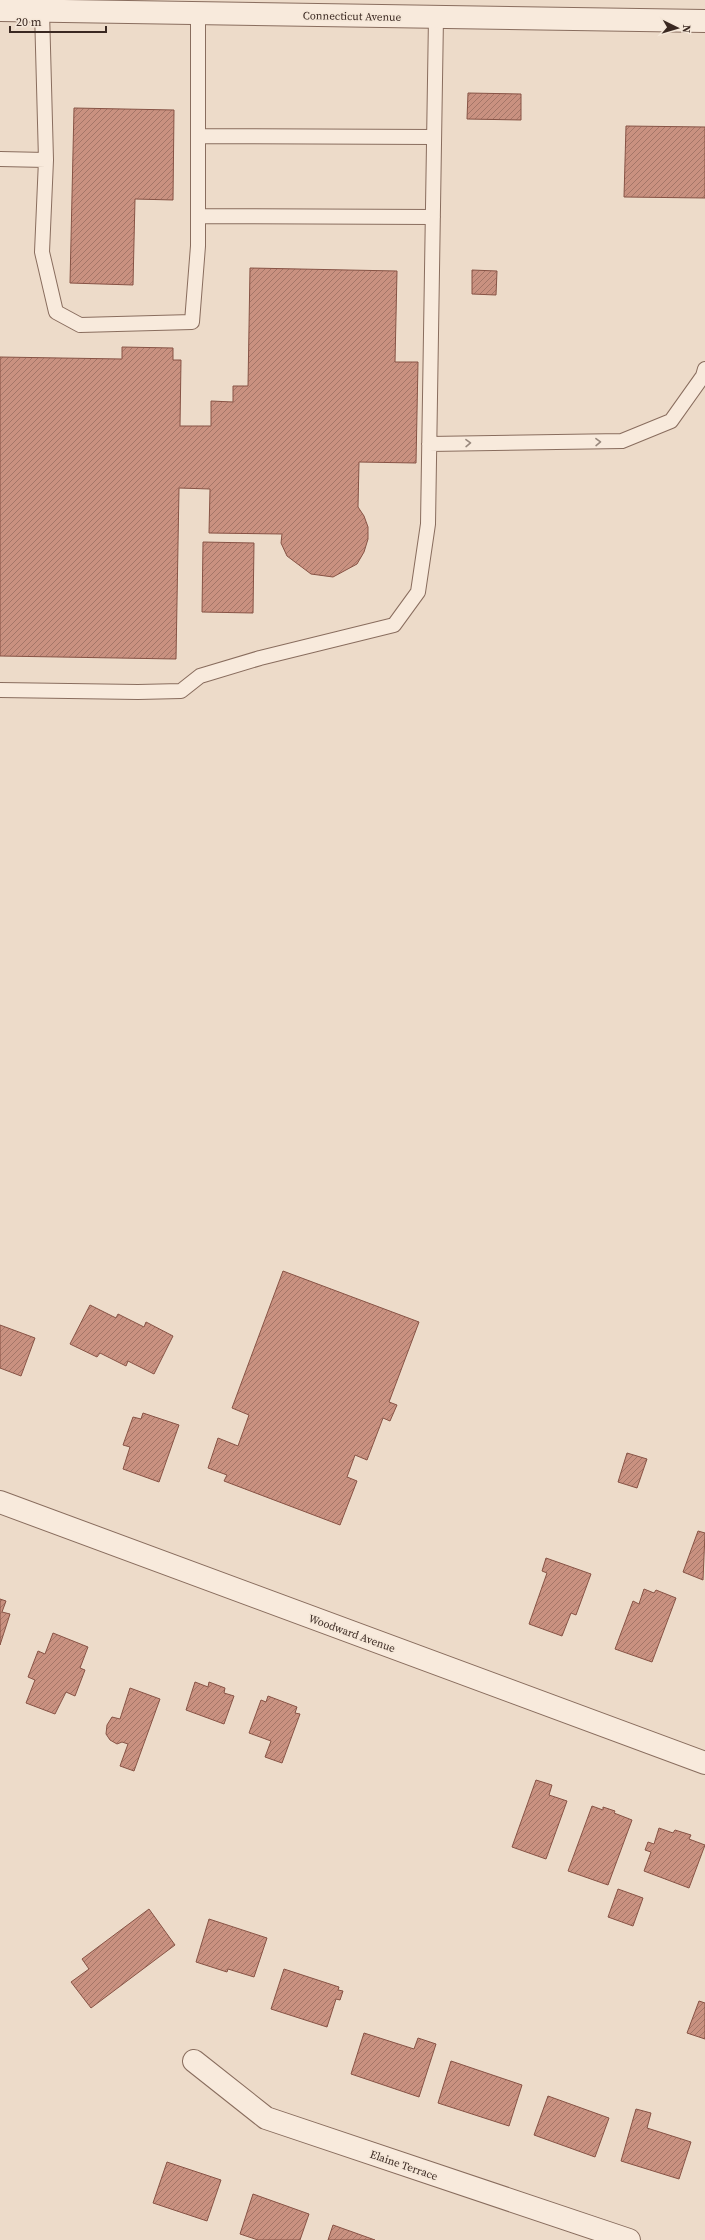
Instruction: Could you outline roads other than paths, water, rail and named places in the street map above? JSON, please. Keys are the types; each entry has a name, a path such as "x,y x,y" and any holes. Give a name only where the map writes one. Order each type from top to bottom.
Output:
{"street":[{"name":"Connecticut Avenue","path":"0,10 705,21"},
{"name":"Woodward Avenue","path":"0,1502 705,1763"},
{"name":"Elaine Terrace","path":"194,2061 266,2118 629,2240"}],"lane":[{"path":"42,11 46,160 42,252 56,312 80,325 192,322 198,246 198,12"},
{"path":"0,690 138,692 181,691 200,676 260,658 394,625 418,592 428,524 436,17"},
{"path":"198,136 434,137"},
{"path":"0,159 46,160"},
{"path":"198,216 433,217"},
{"path":"429,444 622,442 671,421 703,376 705,369"}]}
